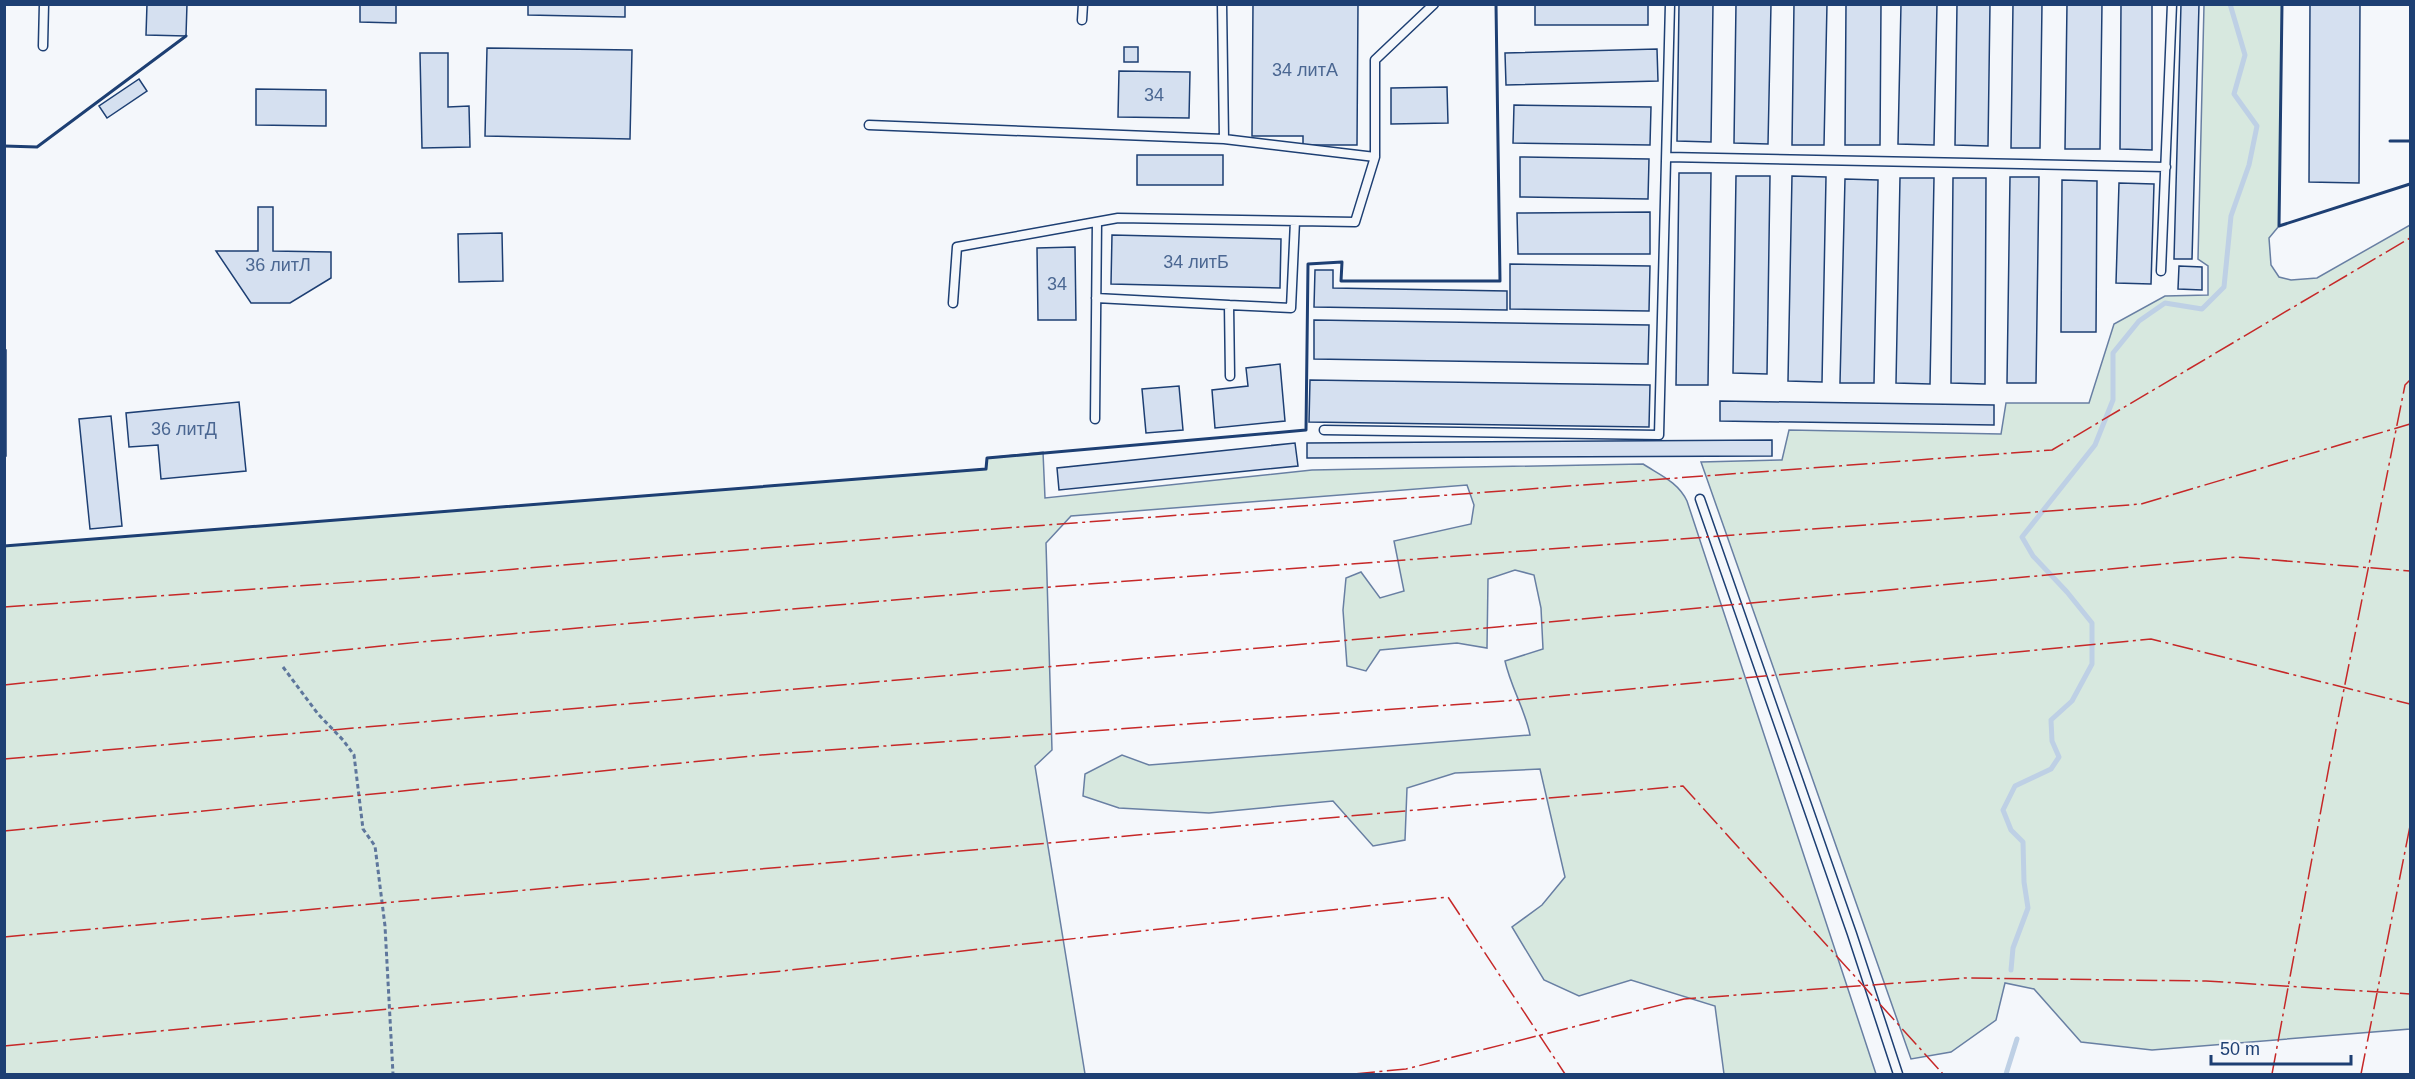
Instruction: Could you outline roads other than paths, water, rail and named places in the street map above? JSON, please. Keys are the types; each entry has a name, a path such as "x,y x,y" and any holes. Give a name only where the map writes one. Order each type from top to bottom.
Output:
{"lane":[{"path":"43,46 44,4"},
{"path":"1082,20 1083,4"},
{"path":"1222,4 1224,139"},
{"path":"953,303 957,247 1118,218 1355,222 1375,157 1375,60 1434,4"},
{"path":"1324,430 1659,435 1668,157 1670,4"},
{"path":"2161,272 2172,4"},
{"path":"869,125 1224,139 1375,157"},
{"path":"1668,157 2166,167"},
{"path":"1096,298 1291,308 1295,221"},
{"path":"1095,419 1097,222"},
{"path":"1229,305 1230,376"},
{"path":"1700,499 1852,934 1898,1074"}],"waterway":[{"path":"2011,970 2013,948 2028,908 2024,882 2023,842 2011,830 2003,810 2015,786 2051,769 2059,757 2052,741 2051,720 2072,701 2092,664 2092,623 2033,556 2022,537 2095,445 2113,400 2113,353 2139,321 2165,303 2202,309 2224,287 2231,216 2249,165 2257,126 2234,94 2245,55 2230,4"},
{"path":"2006,1074 2017,1039"}]}
